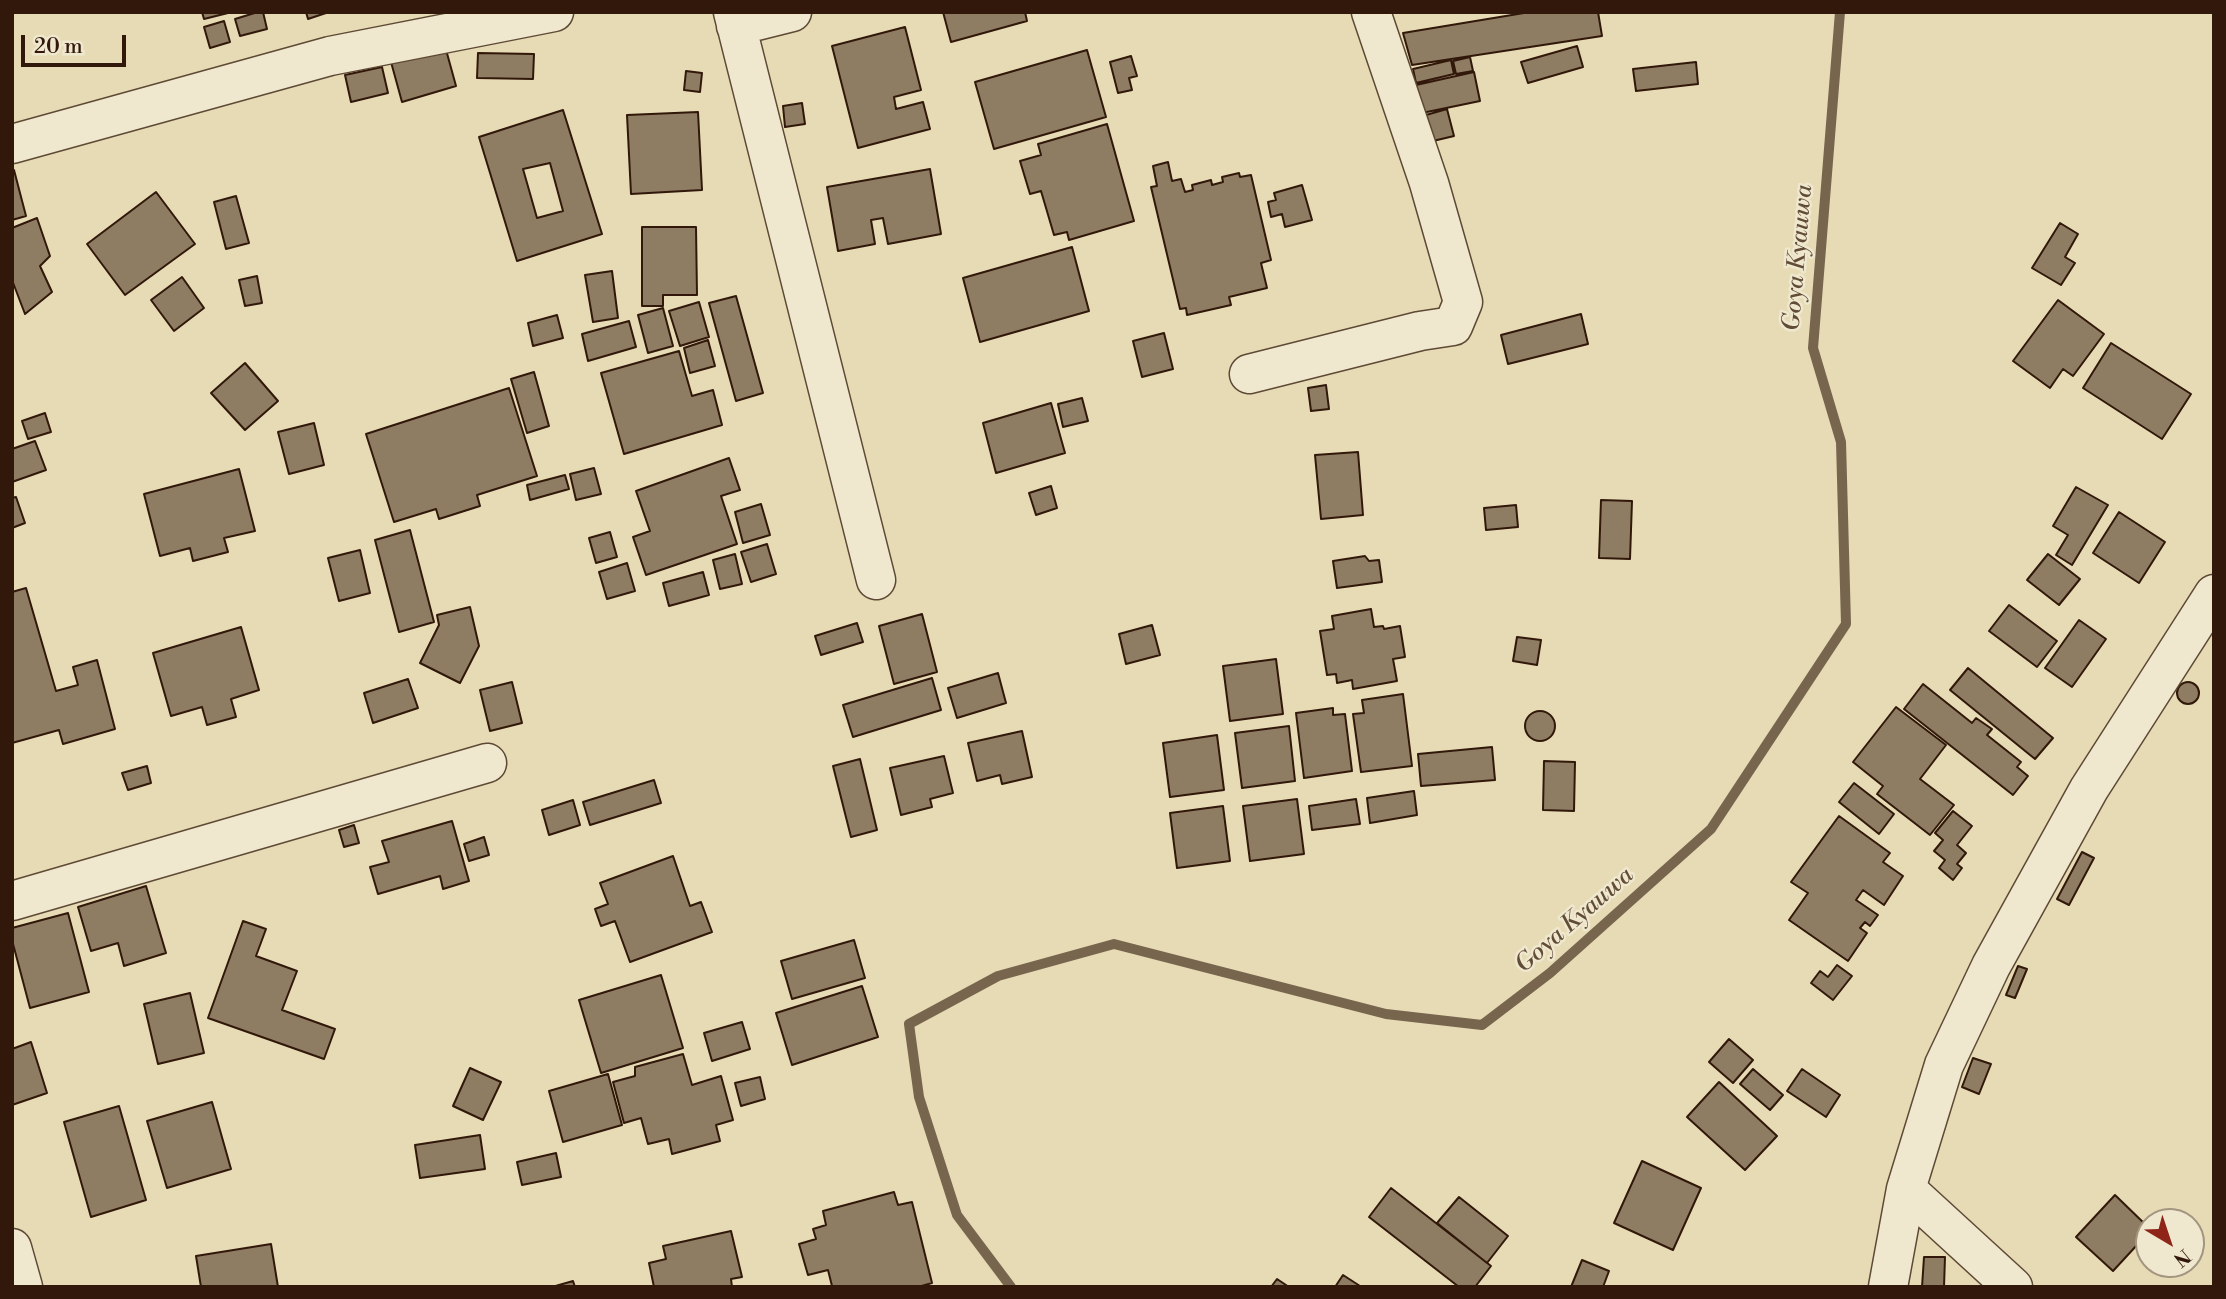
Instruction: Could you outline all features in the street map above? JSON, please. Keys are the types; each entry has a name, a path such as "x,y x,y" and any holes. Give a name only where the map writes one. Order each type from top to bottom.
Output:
{"street":[{"path":"12,144 330,56 554,12"},
{"path":"792,12 734,19 876,580"},
{"path":"1249,374 1420,331 1453,326 1463,302 1429,183 1371,12"},
{"path":"1888,1287 1906,1189 1944,1065 1991,966 2088,789 2214,594"},
{"path":"12,901 487,763"},
{"path":"1906,1189 2013,1287"},
{"path":"12,1248 23,1287"}],"building":[{"path":"202,12 228,12 228,13 204,19"},
{"path":"263,12 267,29 240,36 235,19"},
{"path":"306,12 329,12 308,19"},
{"path":"943,12 1025,12 1027,21 951,42"},
{"path":"1530,12 1598,12 1602,36 1412,65 1403,33"},
{"path":"224,21 230,42 210,48 204,27"},
{"path":"905,27 921,90 894,97 896,109 923,102 930,129 858,148 832,46"},
{"path":"445,46 456,86 402,102 391,62"},
{"path":"1577,46 1583,67 1528,83 1521,62"},
{"path":"1087,50 1106,117 994,149 975,82"},
{"path":"478,53 534,54 533,79 477,78"},
{"path":"1131,56 1137,76 1129,78 1132,90 1118,93 1110,62"},
{"path":"1470,57 1473,71 1456,74 1453,61"},
{"path":"1451,60 1454,74 1416,83 1413,69"},
{"path":"1696,62 1698,84 1636,91 1633,69"},
{"path":"382,67 388,93 351,102 345,75"},
{"path":"686,71 702,73 700,92 684,90"},
{"path":"1474,72 1480,101 1422,113 1416,85"},
{"path":"802,103 805,124 785,127 783,106"},
{"path":"1447,109 1454,136 1433,141 1426,115"},
{"path":"563,110 602,234 517,261 479,137","holes":["550,163 563,211 537,218 523,169"]},
{"path":"698,112 702,190 631,194 627,115"},
{"path":"1107,124 1134,221 1069,240 1067,232 1054,235 1041,191 1030,194 1020,161 1041,155 1038,144"},
{"path":"1168,162 1172,181 1181,179 1185,192 1193,190 1192,185 1211,180 1212,185 1223,182 1222,177 1239,173 1240,177 1251,175 1271,260 1261,263 1267,288 1229,297 1231,305 1187,315 1186,308 1180,309 1151,187 1157,186 1153,166"},
{"path":"930,169 941,234 888,244 883,218 871,220 875,244 838,251 827,187"},
{"path":"14,170 26,216 12,220 12,171"},
{"path":"1302,185 1312,220 1285,227 1282,214 1271,217 1268,202 1276,200 1274,193"},
{"path":"156,192 195,244 125,295 87,244"},
{"path":"236,196 249,243 226,249 214,202"},
{"path":"37,218 50,256 40,266 52,292 25,314 12,280 12,228"},
{"path":"2060,223 2078,234 2065,257 2075,263 2061,285 2032,268"},
{"path":"642,227 696,227 697,295 663,295 663,306 642,306"},
{"path":"1072,247 1089,311 980,342 963,278"},
{"path":"612,271 618,318 593,322 585,275"},
{"path":"257,276 262,303 245,306 239,280"},
{"path":"182,277 204,308 174,331 151,300"},
{"path":"736,296 763,393 736,401 709,303"},
{"path":"2058,300 2104,334 2073,376 2063,369 2050,388 2013,361"},
{"path":"699,302 709,337 680,346 669,311"},
{"path":"663,308 673,346 648,353 638,315"},
{"path":"1581,314 1588,344 1508,364 1501,335"},
{"path":"557,315 563,338 533,346 528,323"},
{"path":"629,321 636,347 588,361 582,334"},
{"path":"1164,333 1173,369 1142,377 1133,341"},
{"path":"708,340 715,366 690,373 684,348"},
{"path":"2111,343 2191,394 2162,439 2083,388"},
{"path":"679,351 692,396 713,390 722,425 624,454 601,373"},
{"path":"245,363 278,401 245,430 211,393"},
{"path":"534,372 549,426 527,433 511,379"},
{"path":"1326,385 1329,409 1311,411 1308,388"},
{"path":"509,388 537,476 477,495 480,506 439,519 436,509 394,522 366,434"},
{"path":"1082,398 1088,421 1063,427 1058,404"},
{"path":"1051,403 1065,453 996,473 983,423"},
{"path":"45,413 51,432 28,439 22,421"},
{"path":"314,423 324,465 289,474 278,432"},
{"path":"35,441 46,470 12,482 12,449"},
{"path":"1358,452 1363,515 1321,519 1315,455"},
{"path":"729,458 740,490 721,496 737,544 646,575 633,537 650,531 636,491"},
{"path":"594,468 601,494 576,500 570,474"},
{"path":"239,469 255,531 224,538 228,552 193,561 190,548 160,556 144,494"},
{"path":"565,475 569,489 530,500 527,485"},
{"path":"1051,486 1057,508 1036,515 1029,493"},
{"path":"2076,487 2108,505 2072,565 2056,555 2068,535 2053,526"},
{"path":"16,497 25,523 12,528 12,498"},
{"path":"1601,500 1632,501 1630,559 1599,558"},
{"path":"761,504 770,535 743,543 735,512"},
{"path":"1516,505 1518,527 1486,530 1484,508"},
{"path":"2119,512 2165,542 2139,583 2093,553"},
{"path":"410,530 434,622 399,632 375,540"},
{"path":"610,532 617,557 596,563 589,538"},
{"path":"767,544 776,574 751,582 741,552"},
{"path":"360,550 370,593 339,601 328,558"},
{"path":"735,554 742,584 720,589 713,560"},
{"path":"2048,554 2080,579 2059,605 2027,580"},
{"path":"1365,556 1369,561 1379,560 1382,582 1337,588 1333,561"},
{"path":"627,563 635,591 607,599 599,572"},
{"path":"703,572 709,595 669,606 663,583"},
{"path":"26,588 56,691 78,685 73,667 97,660 115,729 63,744 59,730 12,743 12,592"},
{"path":"2009,605 2057,641 2037,667 1989,631"},
{"path":"470,607 479,646 460,683 420,663 439,625 437,615"},
{"path":"1371,609 1374,627 1383,626 1384,629 1400,626 1405,657 1393,659 1397,681 1353,689 1352,680 1337,683 1336,674 1327,675 1320,631 1334,629 1332,616"},
{"path":"922,614 937,672 894,684 879,626"},
{"path":"2079,620 2106,639 2072,687 2045,668"},
{"path":"857,623 863,642 821,655 815,636"},
{"path":"1152,625 1160,655 1126,664 1119,634"},
{"path":"241,627 259,690 231,699 236,717 207,725 202,707 171,716 153,653"},
{"path":"1517,637 1541,640 1537,665 1513,661"},
{"path":"1276,659 1283,714 1230,721 1223,666"},
{"path":"1968,668 2053,738 2035,759 1950,690"},
{"path":"998,673 1006,703 957,718 948,688"},
{"path":"932,678 941,710 853,737 843,705"},
{"path":"408,679 418,708 373,723 364,693"},
{"path":"512,682 522,723 490,731 480,690"},
{"path":"2188,682 2196,685 2199,693 2196,701 2188,704 2180,701 2177,693 2180,685"},
{"path":"1923,684 1972,723 1976,718 1992,729 1987,735 2021,762 2017,767 2028,776 2013,795 1904,709"},
{"path":"1403,694 1412,766 1361,772 1353,714 1364,713 1362,700"},
{"path":"1896,707 1946,745 1920,779 1954,805 1930,835 1877,794 1883,786 1853,762"},
{"path":"1333,708 1333,715 1345,714 1352,771 1304,778 1296,713"},
{"path":"1540,711 1551,715 1555,726 1551,737 1540,741 1529,737 1525,726 1529,715"},
{"path":"1289,726 1295,781 1242,788 1235,733"},
{"path":"1022,731 1032,777 1002,784 1000,775 977,781 968,743"},
{"path":"1217,735 1224,790 1170,797 1163,743"},
{"path":"1492,747 1495,780 1421,786 1418,754"},
{"path":"944,756 953,793 930,799 932,807 901,815 890,768"},
{"path":"860,759 877,830 851,837 833,766"},
{"path":"1544,761 1575,762 1574,811 1543,810"},
{"path":"147,766 151,783 128,790 122,773"},
{"path":"654,780 661,803 590,825 583,802"},
{"path":"1854,783 1894,814 1879,834 1839,802"},
{"path":"1414,791 1417,815 1370,823 1367,798"},
{"path":"1297,799 1304,854 1250,861 1243,806"},
{"path":"1356,799 1360,824 1312,830 1309,806"},
{"path":"573,800 580,825 549,835 542,810"},
{"path":"1223,806 1230,861 1177,868 1170,813"},
{"path":"1953,811 1972,826 1957,845 1966,853 1957,864 1962,868 1953,880 1939,868 1945,860 1934,851 1943,840 1935,833"},
{"path":"1839,816 1890,853 1883,862 1903,876 1884,905 1863,890 1856,900 1878,915 1870,926 1865,922 1860,928 1867,933 1848,961 1789,920 1808,893 1791,882"},
{"path":"452,821 469,881 443,889 440,876 378,894 370,867 389,862 382,841"},
{"path":"354,825 359,843 344,847 339,830"},
{"path":"484,837 489,855 469,861 464,844"},
{"path":"2082,852 2094,858 2069,905 2057,899"},
{"path":"673,856 690,906 701,902 712,932 630,962 615,921 601,926 595,909 608,904 600,883"},
{"path":"146,886 166,953 124,966 118,943 91,951 78,907"},
{"path":"68,913 89,992 30,1008 12,940 12,928"},
{"path":"243,921 266,929 256,956 297,971 282,1010 335,1029 324,1059 208,1018"},
{"path":"854,940 865,978 792,999 781,961"},
{"path":"1837,965 1852,976 1833,1000 1811,983 1820,971 1828,977"},
{"path":"2018,966 2027,969 2015,998 2006,995"},
{"path":"661,975 683,1048 601,1073 579,1000"},
{"path":"862,986 878,1037 792,1065 776,1013"},
{"path":"190,993 204,1053 158,1064 144,1004"},
{"path":"742,1022 750,1049 712,1061 704,1033"},
{"path":"1729,1039 1753,1060 1733,1083 1709,1062"},
{"path":"31,1042 47,1093 12,1105 12,1049"},
{"path":"683,1054 692,1085 721,1076 733,1120 716,1125 720,1141 672,1154 669,1139 648,1144 641,1118 624,1123 613,1082 635,1076 635,1067"},
{"path":"1973,1058 1991,1064 1979,1094 1962,1087"},
{"path":"470,1068 501,1082 483,1120 453,1106"},
{"path":"1753,1069 1783,1095 1770,1110 1740,1084"},
{"path":"1802,1069 1840,1095 1826,1117 1787,1091"},
{"path":"608,1074 622,1125 563,1142 549,1091"},
{"path":"760,1077 765,1099 741,1106 735,1083"},
{"path":"1719,1082 1777,1136 1745,1170 1687,1117"},
{"path":"212,1102 231,1169 167,1188 147,1121"},
{"path":"119,1106 146,1200 91,1217 64,1122"},
{"path":"480,1135 485,1169 420,1178 415,1145"},
{"path":"556,1153 561,1177 522,1185 517,1162"},
{"path":"1642,1161 1701,1188 1673,1250 1614,1223"},
{"path":"1391,1188 1491,1266 1475,1287 1459,1287 1369,1217"},
{"path":"894,1192 898,1205 912,1202 932,1283 918,1287 828,1287 832,1286 828,1270 808,1275 799,1244 816,1239 813,1229 826,1225 823,1211"},
{"path":"2115,1195 2135,1214 2135,1247 2113,1271 2076,1237"},
{"path":"1459,1197 1508,1236 1487,1263 1437,1223"},
{"path":"731,1231 742,1277 731,1279 732,1287 654,1287 649,1263 666,1259 663,1246"},
{"path":"271,1244 278,1287 201,1287 196,1256"},
{"path":"1924,1257 1945,1257 1944,1287 1922,1287"},
{"path":"1582,1260 1609,1271 1603,1287 1571,1287"},
{"path":"1343,1275 1360,1286 1335,1287"},
{"path":"1277,1279 1289,1287 1271,1287"},
{"path":"573,1281 575,1287 552,1287"}],"waterway":[{"name":"Goya Kyauwa","path":"1011,1287 957,1215 919,1097 909,1024 998,976 1114,944 1386,1014 1482,1025 1550,973 1711,829 1846,624 1841,442 1813,348 1840,12"}]}
